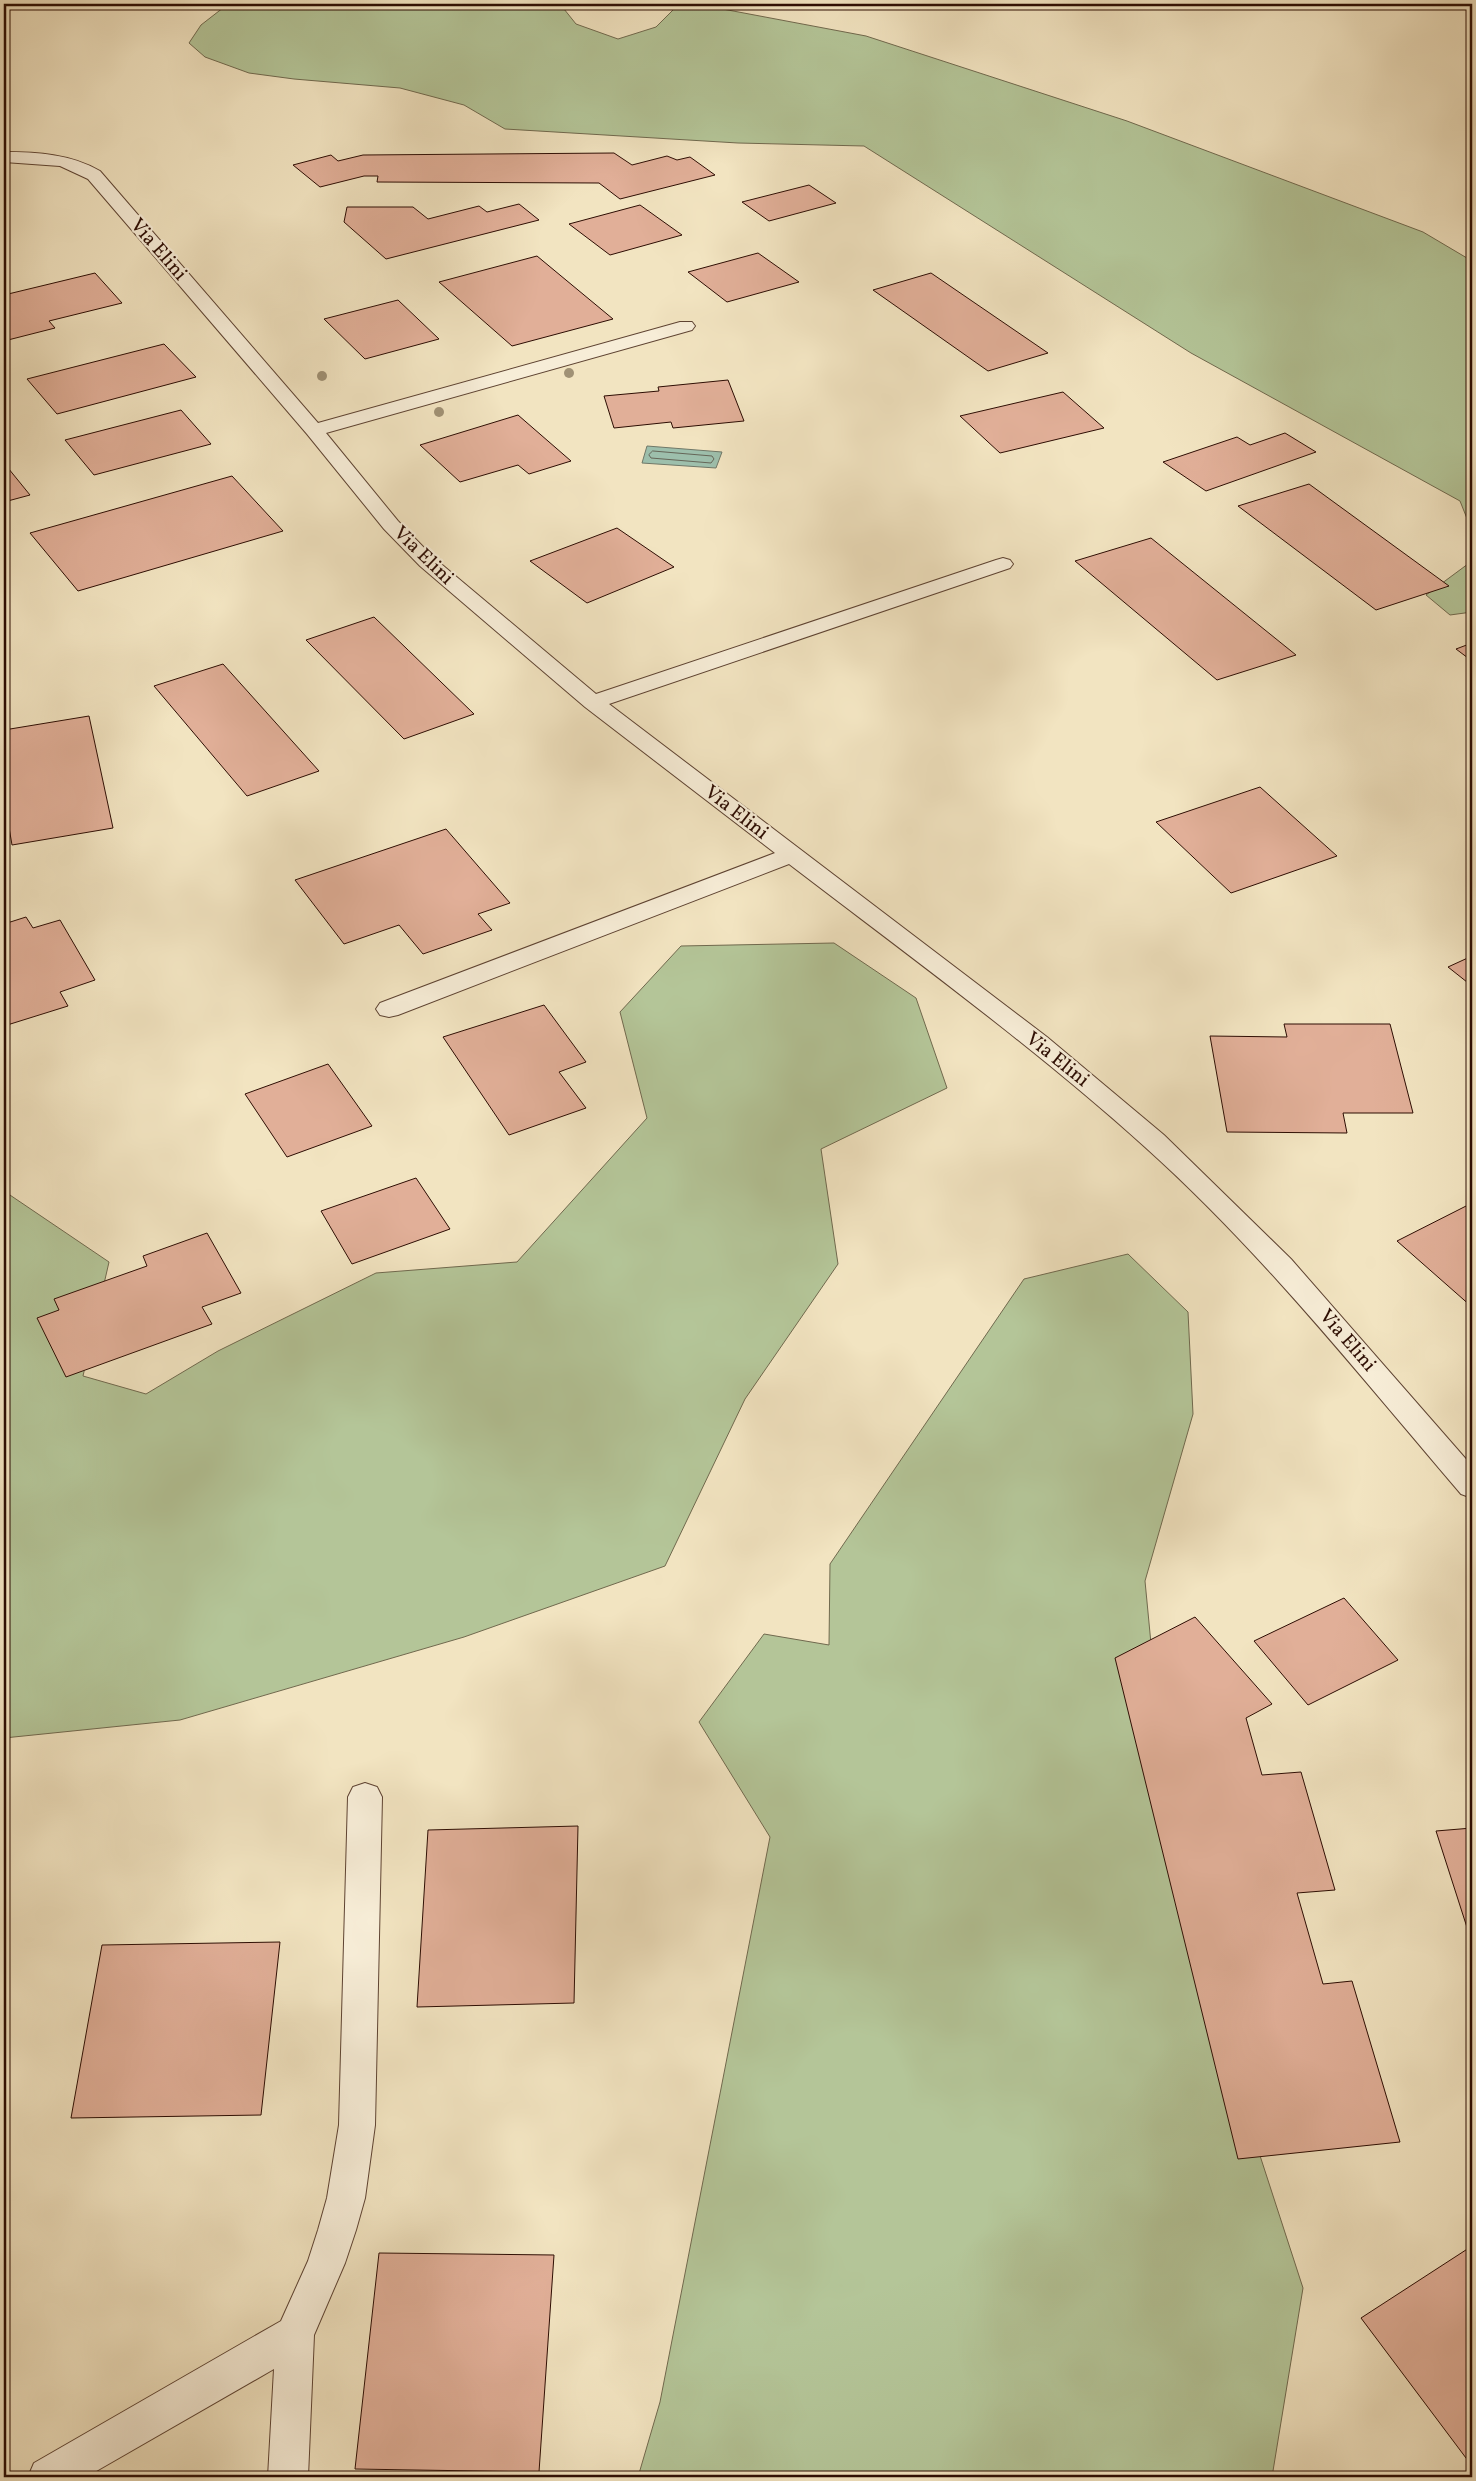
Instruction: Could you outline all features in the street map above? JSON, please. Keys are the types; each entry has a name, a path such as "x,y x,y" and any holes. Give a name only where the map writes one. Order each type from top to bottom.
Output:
{"street":[{"name":"Via Elini","path":"4,157 58,162 79,167 94,175 314,430 391,525 426,562 592,702 1038,1043 1161,1147 1216,1199 1281,1266 1472,1486"},
{"path":"314,430 686,326"},
{"path":"592,702 1003,564"},
{"path":"389,1009 790,855"},
{"path":"288,2477 295,2335 326,2263 337,2230 346,2198 358,2125 364,1797"},
{"path":"48,2477 295,2335"}],"shaded area":[{"path":"228,4 560,4 576,24 618,39 656,27 679,4 696,4 866,36 1127,121 1423,232 1472,261 1472,531 1460,501 1191,353 864,146 738,143 505,129 464,105 400,88 294,79 249,73 205,57 189,43 201,25"},
{"path":"1472,561 1472,612 1450,615 1426,595"},
{"path":"834,943 916,998 947,1088 821,1149 838,1264 745,1399 665,1566 464,1637 180,1720 4,1738 4,1191 109,1262 83,1376 146,1394 218,1351 376,1273 517,1262 647,1118 620,1012 681,946"},
{"path":"1128,1254 1188,1312 1193,1414 1145,1581 1175,1894 1303,2288 1272,2477 638,2477 660,2402 770,1837 699,1722 764,1634 829,1645 830,1564 1024,1279"}],"water":[{"path":"647,446 722,452 716,468 642,463"}],"building":[{"path":"614,153 632,165 667,156 677,160 690,157 715,175 620,199 599,183 377,182 378,176 364,176 320,187 293,165 331,155 338,161 363,155"},
{"path":"809,185 836,203 769,221 742,202"},
{"path":"519,204 539,220 386,259 344,222 347,207 413,207 428,219 479,206 487,212"},
{"path":"640,205 682,235 610,255 569,224"},
{"path":"758,253 799,282 727,302 688,272"},
{"path":"537,256 613,319 512,346 439,282"},
{"path":"95,273 122,303 49,321 55,328 4,341 4,295"},
{"path":"931,273 1048,353 988,371 873,290"},
{"path":"398,300 439,339 365,359 324,319"},
{"path":"164,344 196,377 57,414 27,379"},
{"path":"728,380 744,421 673,428 671,422 614,428 604,396 659,391 658,387"},
{"path":"1063,392 1104,428 1000,453 960,416"},
{"path":"181,410 211,444 94,475 65,440"},
{"path":"518,415 571,461 529,474 518,465 460,482 420,445"},
{"path":"1285,433 1316,452 1206,491 1163,462 1237,437 1250,445"},
{"path":"4,463 30,495 4,502"},
{"path":"232,476 283,531 78,591 30,533"},
{"path":"1309,484 1449,586 1376,610 1238,506"},
{"path":"617,528 674,567 587,603 530,561"},
{"path":"1151,538 1296,655 1217,680 1075,561"},
{"path":"374,617 474,714 404,739 306,640"},
{"path":"1472,643 1472,661 1456,649"},
{"path":"223,664 319,771 247,796 154,686"},
{"path":"89,716 113,828 12,845 4,798 4,730"},
{"path":"1260,787 1337,856 1231,893 1156,822"},
{"path":"446,829 510,903 478,914 492,930 423,954 399,925 344,944 295,880"},
{"path":"26,917 33,928 60,920 95,980 60,992 68,1006 4,1026 4,924"},
{"path":"1472,956 1472,986 1448,967"},
{"path":"544,1005 586,1062 559,1072 586,1108 509,1135 443,1037"},
{"path":"1284,1024 1390,1024 1413,1113 1343,1113 1347,1133 1227,1132 1210,1036 1287,1037"},
{"path":"328,1064 372,1126 287,1157 245,1094"},
{"path":"416,1178 450,1229 352,1264 321,1211"},
{"path":"1472,1203 1472,1307 1397,1241"},
{"path":"207,1233 241,1293 202,1307 212,1324 66,1377 37,1318 59,1310 54,1299 147,1266 143,1256"},
{"path":"1344,1598 1398,1660 1308,1705 1254,1641"},
{"path":"1195,1617 1272,1704 1246,1718 1262,1775 1301,1772 1335,1890 1297,1893 1323,1984 1352,1981 1400,2142 1238,2159 1115,1658"},
{"path":"578,1826 574,2003 417,2007 428,1830"},
{"path":"1472,1828 1472,1943 1436,1831"},
{"path":"280,1942 261,2115 71,2118 102,1945"},
{"path":"1472,2246 1472,2466 1361,2318"},
{"path":"379,2253 554,2255 539,2472 355,2469"}]}
